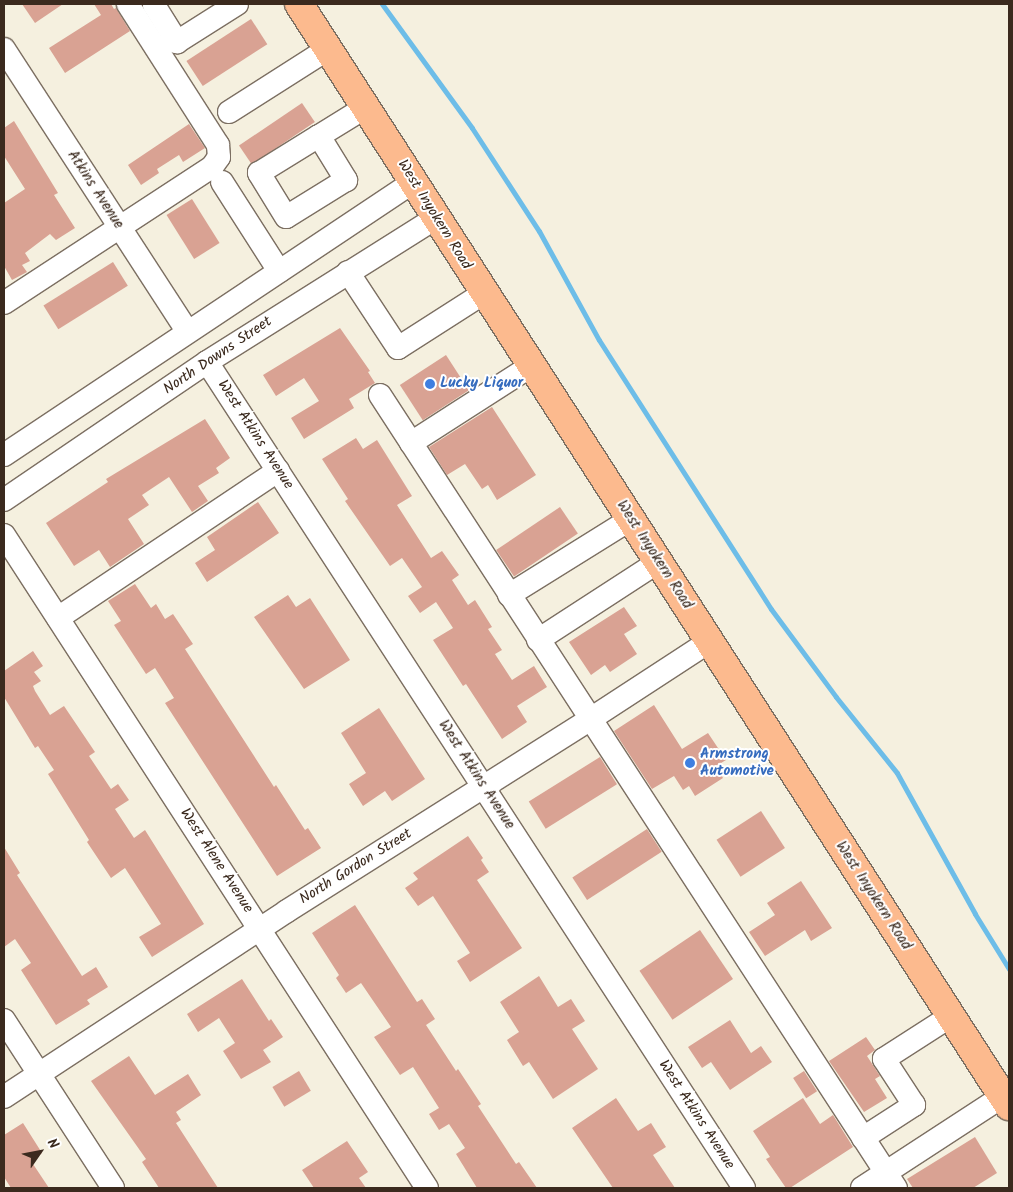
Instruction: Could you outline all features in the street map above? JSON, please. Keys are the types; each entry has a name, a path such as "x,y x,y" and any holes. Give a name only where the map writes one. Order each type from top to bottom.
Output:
{"main road":[{"name":"West Inyokern Road","path":"299,4 1006,1102"}],"street":[{"path":"4,303 212,167 219,157 218,145 128,4"},
{"path":"156,4 154,5 177,42 237,4"},
{"name":"Atkins Avenue","path":"4,49 187,331"},
{"path":"229,112 328,49"},
{"path":"319,136 366,107"},
{"path":"222,182 278,271"},
{"path":"4,455 187,331 414,182"},
{"name":"North Downs Street","path":"4,500 207,362 436,218"},
{"path":"348,272 398,348 484,293"},
{"name":"West Atkins Avenue","path":"207,362 744,1188"},
{"path":"410,443 531,366"},
{"path":"380,395 589,720 891,1180"},
{"path":"58,618 278,471"},
{"path":"509,595 631,519"},
{"name":"West Alene Avenue","path":"4,536 427,1188"},
{"path":"538,640 658,562"},
{"name":"North Gordon Street","path":"4,1097 260,928 589,720 710,640"},
{"path":"863,1138 914,1105 884,1059 950,1016"},
{"path":"4,1020 113,1188"},
{"path":"862,1188 891,1180 1006,1102"}],"building":[{"path":"22,4 63,4 35,23"},
{"path":"94,4 111,4 114,9 116,8 130,31 65,73 49,48 101,15"},
{"path":"251,19 267,44 203,86 186,61"},
{"path":"302,103 315,122 252,165 239,145"},
{"path":"14,121 58,193 54,195 75,228 56,240 50,234 25,253 30,261 22,265 27,272 12,280 4,266 4,203 25,189 4,156 4,128"},
{"path":"189,124 205,148 183,162 179,155 157,169 159,173 141,185 128,165"},
{"path":"192,199 220,243 194,259 167,215"},
{"path":"113,262 128,286 58,329 43,305"},
{"path":"340,328 370,371 368,372 375,383 349,399 354,408 304,439 291,418 319,401 304,378 276,396 263,375"},
{"path":"446,355 469,390 423,420 400,385"},
{"path":"492,407 536,475 497,500 488,485 482,489 465,464 447,475 429,447"},
{"path":"205,419 230,458 216,468 219,473 198,486 208,501 192,512 169,477 142,495 149,505 128,519 144,544 110,567 99,550 74,566 46,523 108,482 106,479"},
{"path":"356,438 363,449 377,440 412,496 397,505 431,558 442,551 459,575 452,580 468,605 475,600 492,627 488,629 502,650 495,654 512,680 534,666 547,687 517,706 527,722 502,739 466,684 463,686 433,640 453,628 436,602 420,613 408,596 422,587 402,558 390,566 345,501 348,499 322,459"},
{"path":"258,502 279,533 207,582 195,563 215,550 207,537"},
{"path":"560,507 578,534 514,577 496,550"},
{"path":"135,584 151,608 156,604 165,619 173,614 193,644 185,649 274,787 276,785 305,830 308,828 321,848 277,876 165,703 174,698 155,668 146,674 114,625 121,621 108,601"},
{"path":"288,595 296,607 310,598 350,660 304,689 254,617"},
{"path":"624,607 637,626 624,634 637,654 610,672 605,665 591,675 569,642"},
{"path":"33,651 43,666 34,672 41,681 33,686 50,715 64,706 95,752 89,756 111,789 118,784 129,800 115,809 134,838 145,830 204,924 152,957 139,937 161,924 125,868 111,878 87,842 89,840 48,774 54,770 38,746 35,748 4,697 4,671"},
{"path":"654,705 682,749 708,733 726,760 716,766 723,778 695,796 689,786 683,790 674,776 652,789 614,731"},
{"path":"379,708 425,779 392,801 385,791 363,806 349,784 366,773 341,733"},
{"path":"600,757 617,784 546,829 529,802"},
{"path":"761,811 785,848 741,877 717,840"},
{"path":"647,829 662,852 587,900 572,877"},
{"path":"468,836 483,858 481,860 489,872 477,880 522,948 470,982 457,961 470,953 433,896 418,906 405,888 418,879 413,873"},
{"path":"4,847 20,873 17,875 82,976 96,967 108,987 87,1000 90,1004 56,1025 21,970 31,963 15,939 4,947"},
{"path":"801,881 832,928 811,941 805,930 765,956 749,932 775,915 767,903"},
{"path":"355,905 417,1002 422,999 435,1019 426,1025 456,1071 458,1069 481,1104 478,1106 516,1164 519,1162 537,1188 477,1188 456,1154 465,1148 449,1124 439,1130 429,1114 439,1108 413,1067 400,1075 374,1037 391,1027 361,983 346,993 336,978 339,975 312,933"},
{"path":"700,930 733,979 672,1020 639,971"},
{"path":"539,976 558,1007 571,999 585,1021 572,1029 598,1069 553,1099 529,1062 523,1066 507,1040 519,1032 500,1002"},
{"path":"242,979 269,1021 271,1019 283,1037 263,1050 271,1062 241,1079 223,1051 235,1043 219,1018 198,1032 187,1014"},
{"path":"730,1020 751,1053 761,1046 772,1062 730,1090 711,1062 702,1068 688,1047"},
{"path":"866,1037 875,1050 867,1056 880,1076 875,1079 887,1098 864,1112 829,1061"},
{"path":"129,1056 155,1095 188,1074 201,1095 176,1112 181,1120 176,1123 218,1188 159,1188 142,1162 146,1159 91,1081"},
{"path":"299,1071 311,1091 284,1107 272,1087"},
{"path":"804,1071 817,1091 806,1098 793,1078"},
{"path":"616,1098 638,1131 651,1123 666,1147 653,1155 675,1188 613,1188 572,1128"},
{"path":"803,1098 820,1124 833,1115 853,1147 790,1188 786,1188 766,1159 770,1157 753,1131"},
{"path":"23,1123 42,1153 31,1161 49,1188 11,1188 4,1177 4,1135"},
{"path":"975,1137 997,1173 973,1188 913,1188 907,1179"},
{"path":"347,1141 368,1172 359,1178 366,1188 314,1188 302,1170"}],"waterway":[{"path":"382,4 472,128 539,231 599,340 771,609 836,697 897,773 975,914 1009,969"}],"place":[{"name":"Lucky Liquor","path":"430,384"},
{"name":"Armstrong Automotive","path":"690,763"}]}
